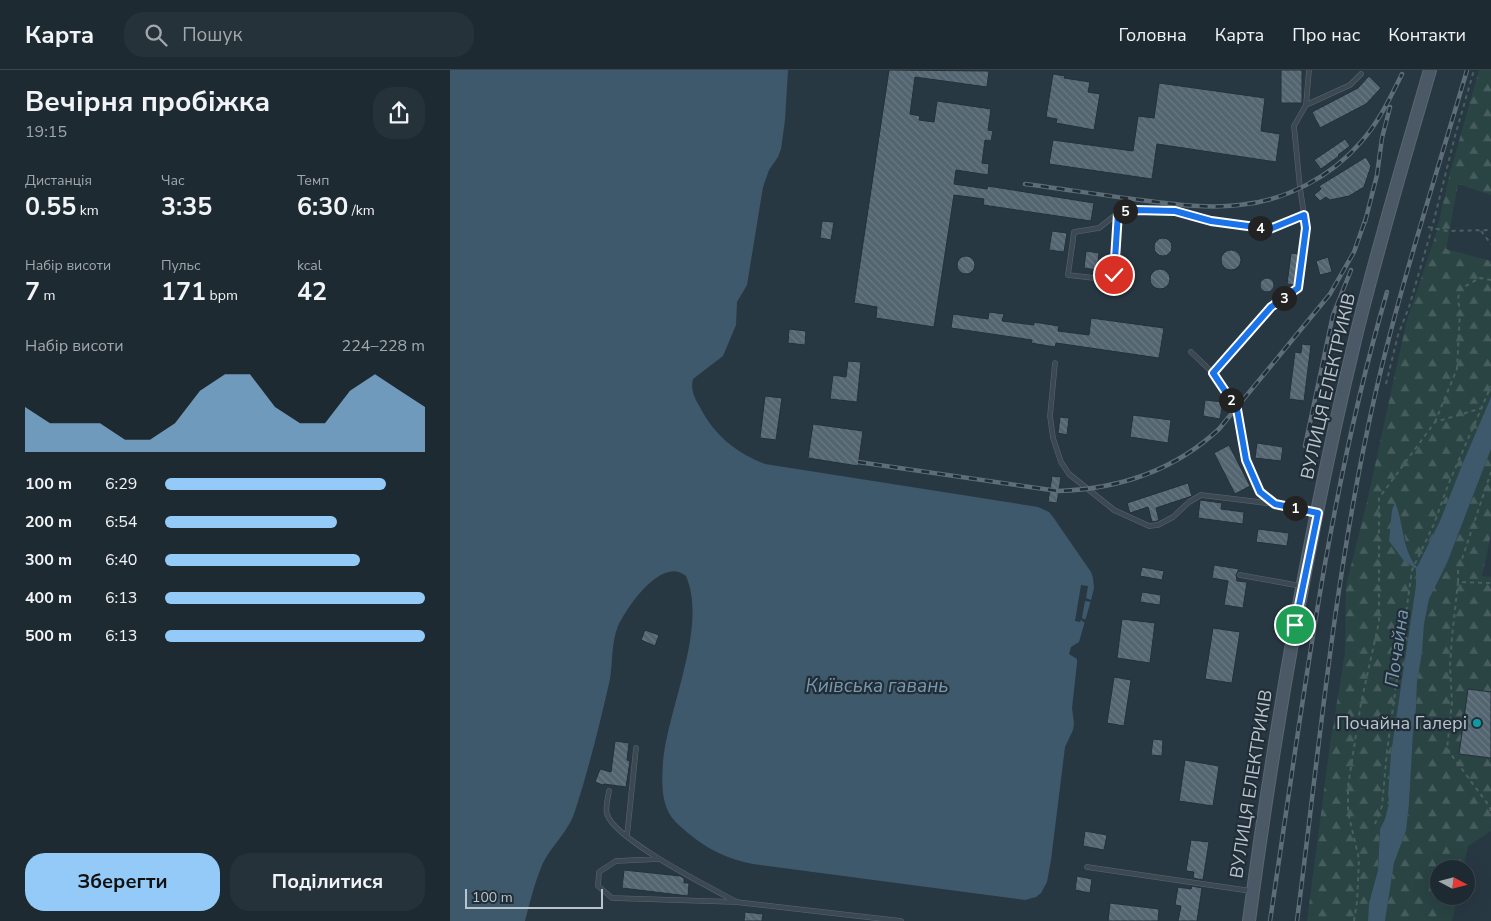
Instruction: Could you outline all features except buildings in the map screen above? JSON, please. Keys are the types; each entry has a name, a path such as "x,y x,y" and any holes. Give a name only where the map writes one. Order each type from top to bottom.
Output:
{"street":[{"name":"ВУЛИЦЯ ЕЛЕКТРИКІВ","path":"1249,921 1276,734 1318,513 1355,341 1377,254 1430,70"}],"lane":[{"path":"1213,373 1271,307 1298,288 1306,228 1294,126 1306,105 1309,70"},
{"path":"1306,105 1350,85 1361,74"},
{"path":"1118,213 1114,275 1102,279 1068,275 1074,232 1099,228 1118,213 1135,210 1175,211 1211,221 1270,229 1304,215"},
{"path":"1190,352 1213,373 1237,409 1246,460 1260,492 1275,504"},
{"path":"1055,363 1050,416 1052,438 1061,462 1070,474 1114,510 1149,526 1158,525 1174,517 1189,502 1202,495 1275,504 1318,513"},
{"path":"1240,575 1303,586"},
{"path":"627,836 636,748"},
{"path":"609,791 607,813 613,826 658,859 736,902"},
{"path":"658,859 616,861 599,872 598,886 612,898 736,902 901,921"},
{"path":"1087,867 1253,891"}],"path":[{"path":"1386,384 1398,335 1409,307 1432,228 1474,70"},
{"path":"1428,228 1447,231 1491,230"},
{"path":"1481,231 1491,244"},
{"path":"1354,921 1359,859 1348,812 1348,786 1361,703 1378,622 1379,498 1435,422 1457,369 1460,311 1458,300 1460,289 1480,278 1491,280"},
{"path":"1375,824 1382,806 1412,570 1434,524 1448,486 1491,386"},
{"path":"1435,422 1482,408"},
{"path":"1491,472 1458,570 1450,666 1452,702 1447,749 1490,807 1491,816"},
{"path":"1458,582 1490,583"}],"green space":[{"path":"1479,70 1491,70 1491,195 1458,184 1446,249 1491,261 1491,397 1440,521 1417,567 1409,554 1398,510 1389,541 1416,569 1416,585 1391,753 1389,803 1380,829 1378,870 1369,903 1368,921 1307,921 1330,745 1345,653 1346,586 1367,502 1406,324 1436,234 1450,173"},
{"path":"1491,449 1491,534 1482,576 1491,577 1491,692 1468,690 1460,754 1491,758 1491,831 1468,846 1465,860 1430,860 1430,905 1456,905 1452,921 1385,921 1394,863 1406,831 1417,682 1424,624 1429,598 1447,563"}],"water":[{"name":"Київська гавань","path":"450,70 788,70 781,149 769,170 763,187 747,285 737,302 736,325 723,356 693,379 692,387 694,394 707,419 720,435 745,455 765,464 1038,507 1049,512 1091,572 1094,588 1091,600 1079,642 1071,647 1069,654 1077,659 1072,708 1074,723 1073,730 1065,747 1051,860 1047,882 1041,893 1036,897 1025,900 753,864 711,849 680,826 670,814 666,805 662,781 666,740 685,668 692,619 692,596 686,576 677,571 666,572 646,586 618,626 613,645 610,679 575,811 569,825 543,863 525,921 450,921"},
{"path":"1491,397 1491,449 1447,563 1429,599 1417,682 1406,831 1394,863 1385,921 1368,921 1369,903 1378,870 1380,829 1389,803 1391,753 1416,585 1416,569 1404,561 1389,541 1392,510 1395,502 1408,553 1417,567 1440,521"}],"pier":[{"path":"1081,585 1088,586 1086,598 1091,600 1091,602 1085,601 1082,618 1086,620 1085,623 1081,620 1080,622 1075,621"}],"railway":[{"path":"1297,921 1335,614 1367,432 1400,295 1467,70"},
{"path":"1025,184 1153,202 1202,206 1256,203 1290,193 1306,185 1336,166 1349,155 1384,110 1402,74"},
{"path":"1365,222 1377,175 1382,138 1390,107"},
{"path":"858,462 1058,491 1124,482 1164,467 1202,444 1219,429 1330,294 1354,252 1367,215"},
{"path":"1305,446 1333,315 1351,270"},
{"path":"1270,921 1305,683 1332,525 1366,369 1387,292"}],"place":[{"name":"Почайна Галері","path":"1477,723"}],"route":[{"path":"1114,275 1118,213 1135,210 1175,211 1211,221 1270,229 1304,215 1306,228 1298,288 1271,307 1213,373 1237,409 1246,460 1260,492 1275,504 1318,513 1295,625"}],"water label":[{"name":"Почайна","path":"1397,648"}]}
